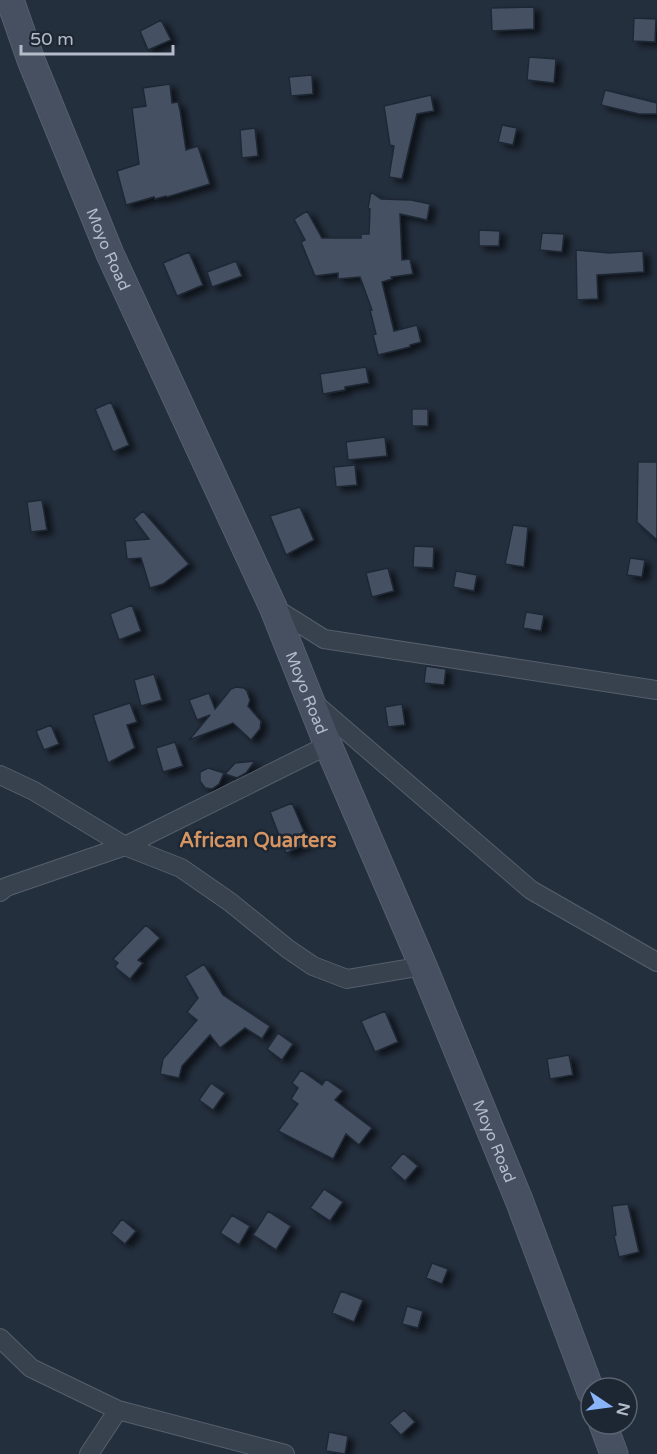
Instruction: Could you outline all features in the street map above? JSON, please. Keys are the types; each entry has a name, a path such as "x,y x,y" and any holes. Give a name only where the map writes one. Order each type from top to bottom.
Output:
{"main road":[{"name":"Moyo Road","path":"10,0 31,60 110,254 273,607 328,745 423,966 519,1200 585,1376"},
{"path":"607,1436 614,1454"}],"street":[{"path":"273,607 324,639 657,690"},
{"path":"309,699 531,890 657,962"},
{"path":"0,892 6,887 125,846 328,745"},
{"path":"0,775 34,791 125,846 181,868 230,902 288,949 313,966 347,979 423,966"},
{"path":"0,1338 32,1368 118,1410 285,1454"},
{"path":"89,1454 118,1410"}],"building":[{"path":"534,7 534,29 492,31 491,8"},
{"path":"634,18 656,19 655,42 633,41"},
{"path":"161,20 171,40 148,50 140,31"},
{"path":"529,57 556,59 554,83 527,80"},
{"path":"312,75 313,94 291,96 289,77"},
{"path":"170,84 172,103 178,102 180,110 186,150 198,146 210,184 167,197 155,199 154,197 126,205 117,171 139,164 132,108 146,106 143,88"},
{"path":"605,90 657,103 657,114 639,114 601,105"},
{"path":"431,95 434,111 417,114 402,179 389,177 394,146 390,145 384,106"},
{"path":"502,125 517,128 513,145 498,142"},
{"path":"255,128 258,156 242,158 240,130"},
{"path":"371,192 381,199 411,200 430,204 427,220 400,214 402,260 410,259 413,274 391,277 392,279 382,282 394,331 417,325 421,342 378,355 373,335 376,334 370,310 372,310 360,277 338,279 338,273 315,276 301,242 305,240 294,219 307,211 322,238 361,238 361,234 369,234 370,209 368,208"},
{"path":"479,230 500,231 499,246 479,246"},
{"path":"542,233 564,234 562,252 540,250"},
{"path":"576,250 609,253 643,251 644,272 597,275 598,299 577,300"},
{"path":"189,252 203,285 177,296 163,263"},
{"path":"236,261 242,276 212,287 207,272"},
{"path":"366,367 369,383 323,394 320,374"},
{"path":"111,402 129,445 113,452 95,409"},
{"path":"412,409 428,409 428,426 412,426"},
{"path":"385,437 387,456 348,460 346,442"},
{"path":"638,462 657,462 657,540 637,522"},
{"path":"355,465 357,485 336,487 334,467"},
{"path":"42,500 47,530 31,532 27,502"},
{"path":"300,507 314,540 286,555 270,516"},
{"path":"143,511 189,564 163,584 150,588 141,558 127,559 125,541 149,539 134,519"},
{"path":"513,525 528,527 524,567 505,564"},
{"path":"414,546 434,547 433,568 413,567"},
{"path":"630,558 645,560 642,577 627,575"},
{"path":"388,568 394,591 372,597 366,573"},
{"path":"456,571 477,575 474,591 453,587"},
{"path":"132,605 141,631 119,640 110,614"},
{"path":"526,612 544,615 541,631 523,628"},
{"path":"426,666 446,669 444,685 424,683"},
{"path":"154,674 162,700 141,706 134,680"},
{"path":"236,687 247,691 250,700 248,706 261,721 260,729 251,740 233,723 189,740 210,715 197,720 189,700 209,693 215,709 231,689"},
{"path":"130,703 137,722 127,725 135,748 108,763 93,715"},
{"path":"402,704 405,725 388,727 385,707"},
{"path":"51,725 59,744 44,750 36,731"},
{"path":"175,742 183,766 163,772 156,748"},
{"path":"255,761 246,773 237,778 225,774 235,763"},
{"path":"208,768 224,773 219,784 212,789 205,788 200,781 200,772"},
{"path":"292,803 309,843 286,853 270,812"},
{"path":"146,925 160,938 138,960 143,963 130,979 115,967 118,963 113,959"},
{"path":"204,964 223,995 270,1026 262,1039 245,1028 220,1048 210,1035 182,1066 179,1078 160,1074 163,1059 197,1020 187,1012 198,998 185,976"},
{"path":"385,1011 398,1042 375,1052 361,1021"},
{"path":"278,1033 293,1044 282,1060 267,1049"},
{"path":"569,1055 573,1075 550,1079 547,1059"},
{"path":"301,1070 322,1085 326,1079 343,1091 335,1100 372,1128 359,1145 346,1134 333,1159 278,1131 298,1104 291,1099 298,1088 292,1083"},
{"path":"211,1083 225,1093 213,1110 199,1100"},
{"path":"403,1153 418,1166 405,1181 390,1168"},
{"path":"324,1189 343,1202 330,1221 310,1208"},
{"path":"628,1204 639,1252 619,1257 614,1236 616,1235 612,1206"},
{"path":"268,1211 291,1226 276,1250 253,1235"},
{"path":"232,1215 250,1226 239,1245 220,1233"},
{"path":"122,1219 136,1231 125,1244 111,1233"},
{"path":"432,1263 448,1269 442,1284 426,1278"},
{"path":"341,1291 363,1300 354,1322 332,1313"},
{"path":"407,1306 423,1311 418,1328 402,1324"},
{"path":"404,1410 415,1422 401,1435 389,1423"},
{"path":"329,1432 348,1436 345,1454 326,1451"}],"district":[{"name":"African Quarters","path":"258,840"}]}
